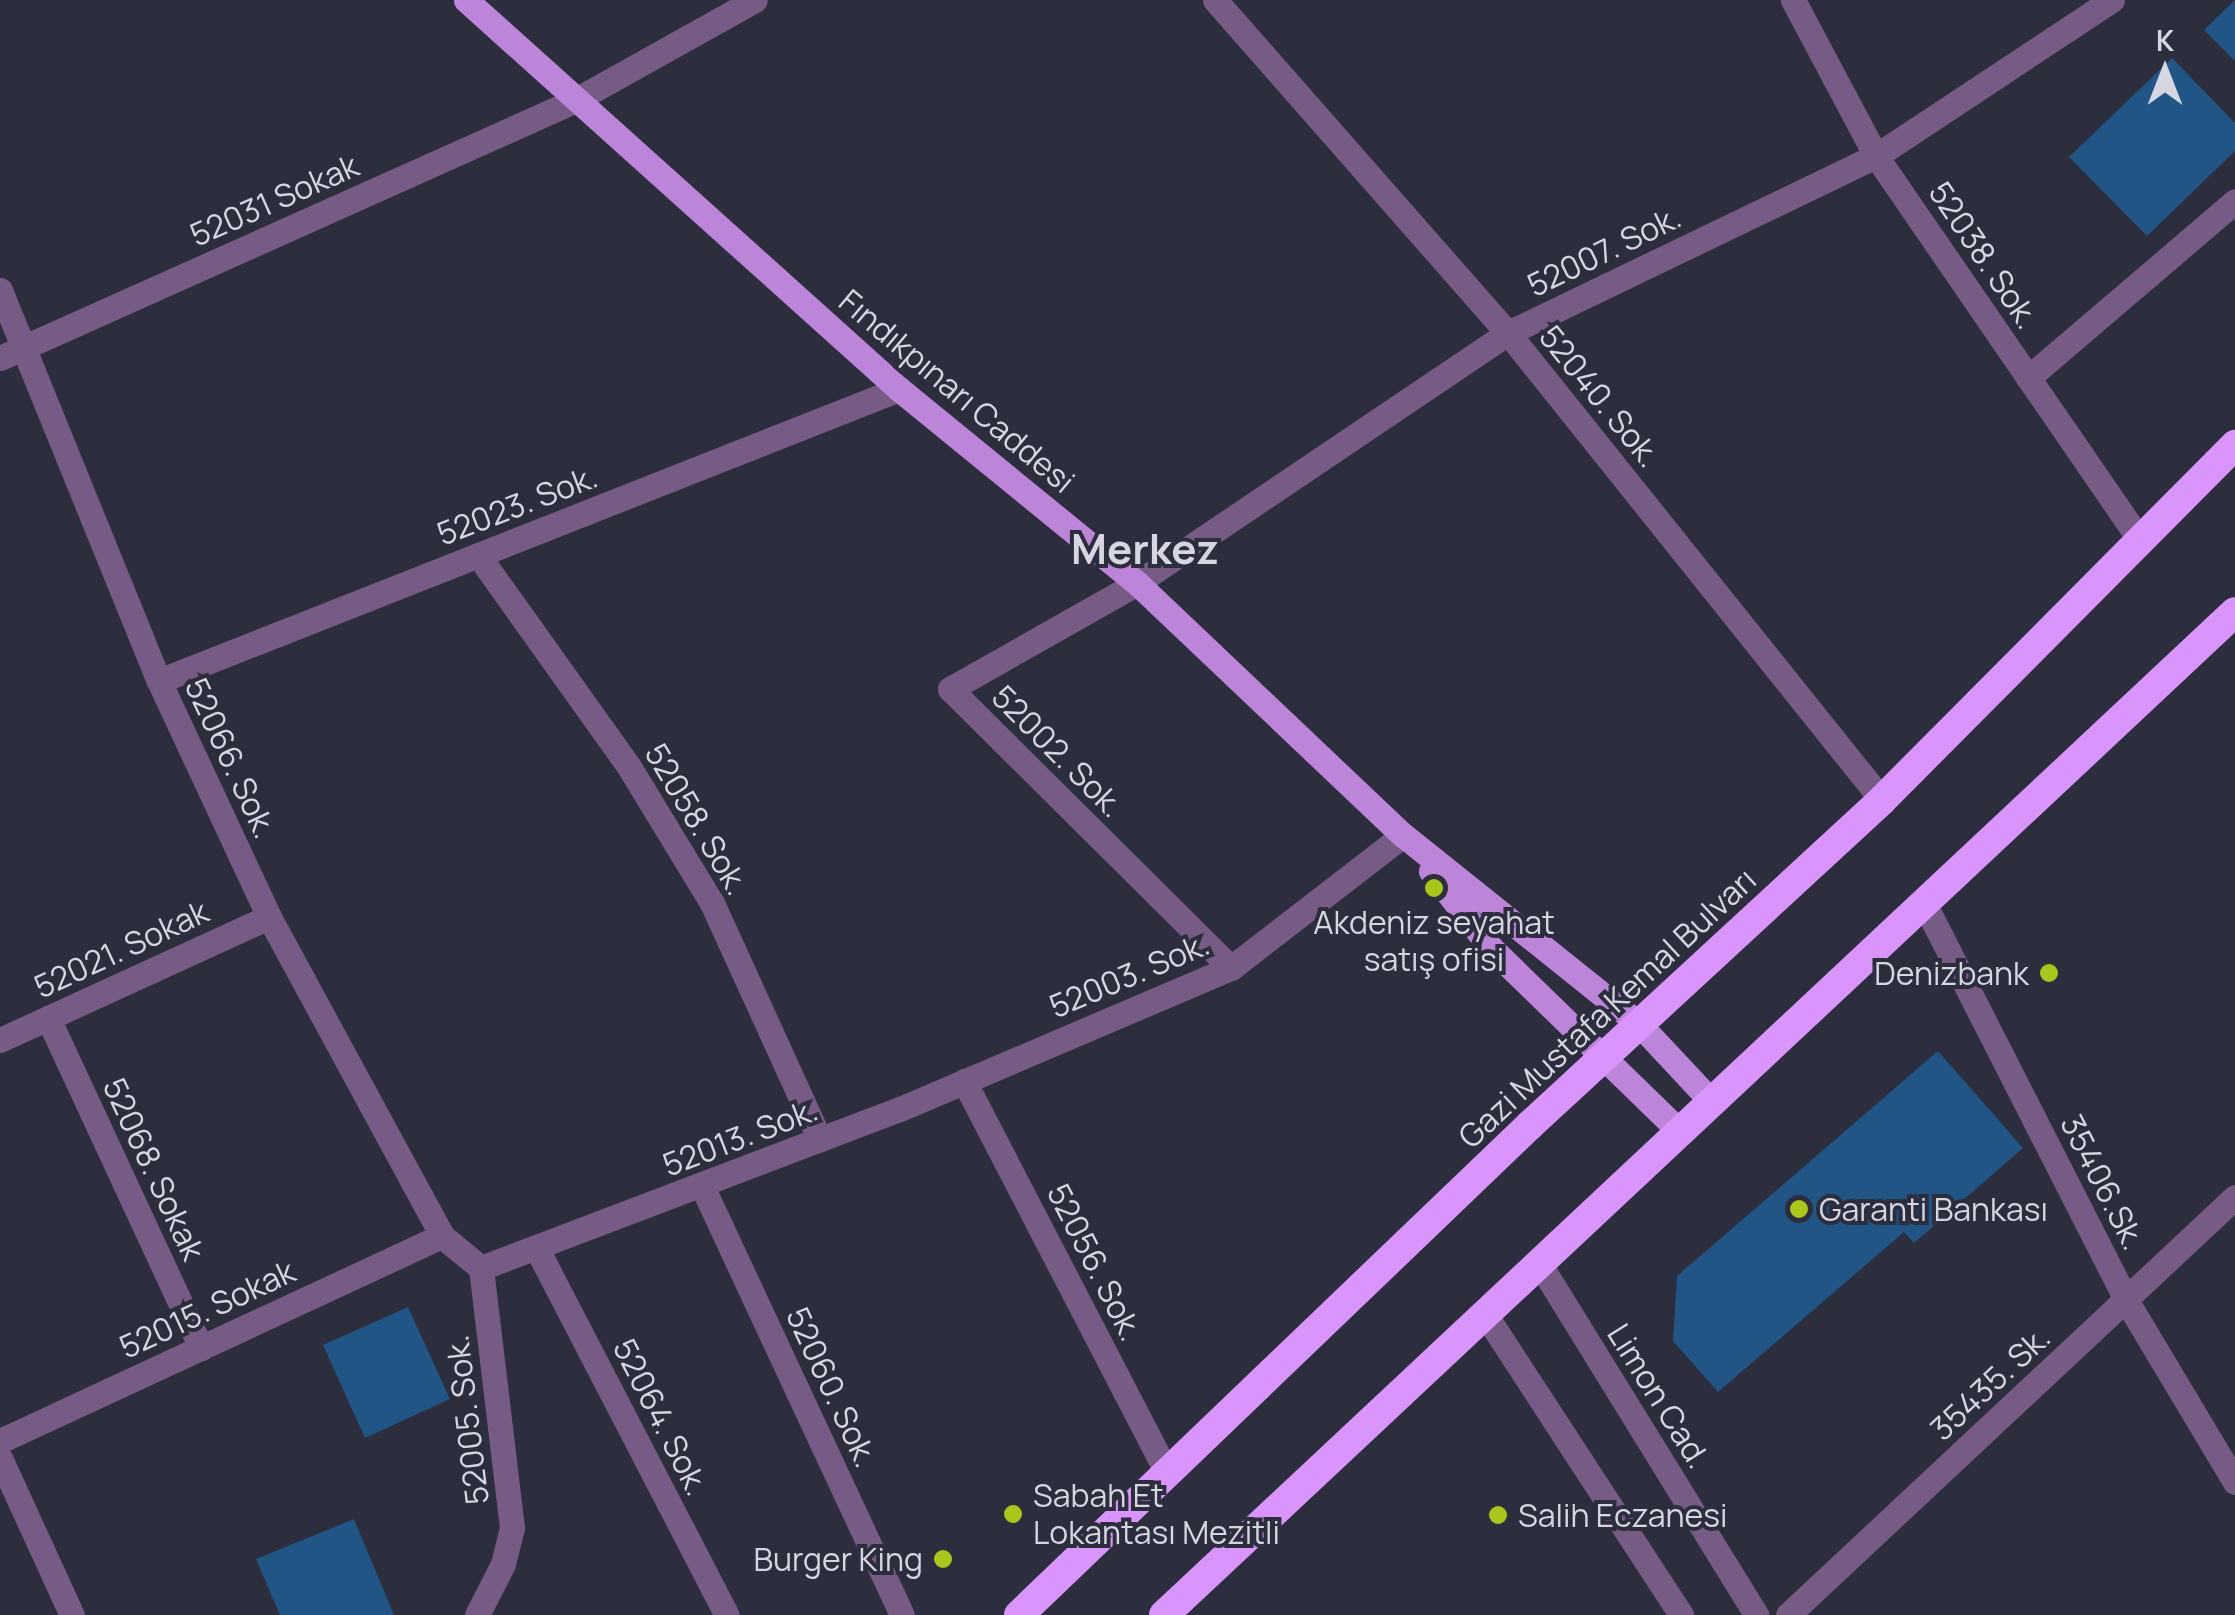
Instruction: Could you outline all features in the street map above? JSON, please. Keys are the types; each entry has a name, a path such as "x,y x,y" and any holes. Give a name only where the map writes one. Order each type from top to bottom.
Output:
{"highway":[{"name":"Gazi Mustafa Kemal Bulvarı","path":"1019,1615 1639,1024 1882,800 2138,537 2235,445"},
{"path":"1164,1615 2235,612"}],"main road":[{"name":"Fındıkpınarı Caddesi","path":"466,0 574,101 900,389 1137,583 1404,835 1639,1024 1713,1103"},
{"name":"Fındıkpınarı Caddesi","path":"1404,835 1491,948 1680,1132"}],"street":[{"name":"52031 Sokak","path":"11,353 574,101 755,0"},
{"name":"52040. Sok.","path":"1215,0 1508,333 1882,800"},
{"name":"52038. Sok.","path":"1793,0 1876,156 2138,537"},
{"name":"52007. Sok.","path":"1137,583 1508,333 1876,156 2112,0"},
{"path":"2028,378 2235,201"},
{"name":"52066. Sok.","path":"0,290 11,353 268,916 442,1236"},
{"name":"52023. Sok.","path":"159,681 900,389"},
{"name":"52058. Sok.","path":"478,555 628,765 712,904 820,1140"},
{"name":"52002. Sok.","path":"1137,583 950,689 1231,968"},
{"name":"52003. Sok.","path":"964,1081 1231,968 1404,835"},
{"name":"35406.Sk.","path":"1925,905 2126,1300 2235,1482"},
{"name":"52021. Sokak","path":"0,1040 268,916"},
{"name":"52068. Sokak","path":"48,1018 202,1348"},
{"name":"52013. Sok.","path":"537,1250 964,1081"},
{"name":"52056. Sok.","path":"964,1081 1167,1472"},
{"name":"52060. Sok.","path":"702,1186 902,1615"},
{"name":"35435. Sk.","path":"1788,1615 2235,1197"},
{"path":"442,1236 481,1268 537,1250"},
{"name":"52015. Sokak","path":"0,1442 442,1236"},
{"name":"52064. Sok.","path":"537,1250 727,1615"},
{"name":"Limon Cad.","path":"1539,1263 1756,1615"},
{"name":"52005. Sok.","path":"477,1615 504,1564 512,1528 481,1268"},
{"path":"1485,1314 1681,1615"},
{"path":"0,1458 72,1615"}],"building":[{"path":"2235,0 2235,61 2204,30"},
{"path":"2172,58 2235,123 2235,151 2147,236 2069,157"},
{"path":"1938,1051 2023,1148 1914,1243 1904,1232 1718,1392 1673,1341 1677,1276"},
{"path":"408,1307 450,1399 365,1438 323,1345"},
{"path":"354,1519 394,1615 280,1615 256,1559"}],"place":[{"name":"Akdeniz seyahat satış ofisi","path":"1434,888"},
{"name":"Denizbank","path":"2049,973"},
{"name":"Garanti Bankası","path":"1799,1209"},
{"name":"Sabah Et Lokantası Mezitli","path":"1013,1514"},
{"name":"Salih Eczanesi","path":"1498,1515"},
{"name":"Burger King","path":"943,1559"}],"district":[{"name":"Merkez","path":"1145,548"}]}
